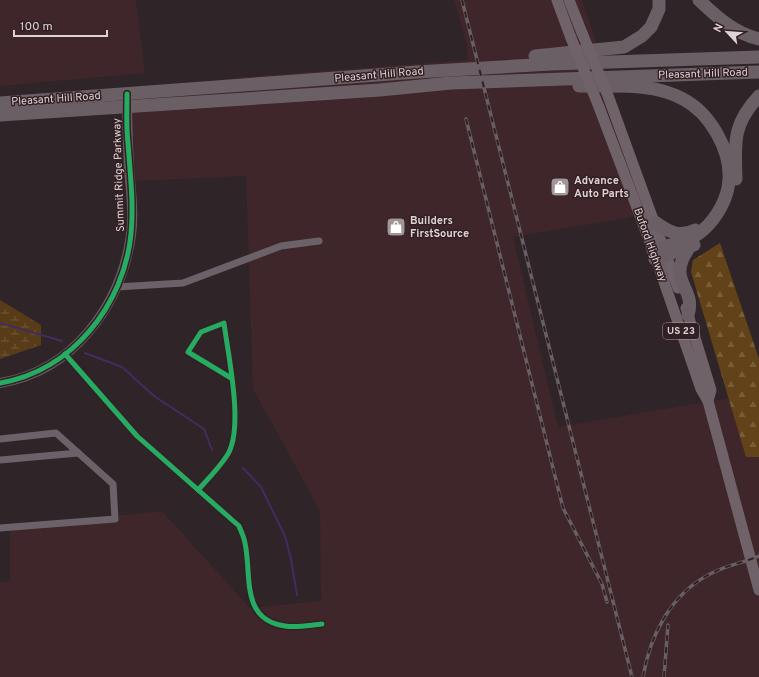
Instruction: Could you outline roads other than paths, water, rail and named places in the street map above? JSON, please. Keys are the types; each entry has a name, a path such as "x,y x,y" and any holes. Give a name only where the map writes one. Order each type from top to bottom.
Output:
{"highway":[{"path":"417,72 459,64 624,47 642,36 652,27 659,9 659,0"},
{"path":"702,2 729,26 747,36 759,38"},
{"name":"Pleasant Hill Road","path":"0,115 127,100 417,72 551,64 759,57"},
{"name":"Pleasant Hill Road","path":"0,103 127,100 380,90 451,83 759,72"},
{"path":"451,83 643,87 664,90 684,99 707,118 716,131 725,153 729,180 725,198 717,213 704,230 690,240 660,253"},
{"path":"688,315 691,307 679,271 681,260 689,248 711,233 723,219 732,203 736,184 735,145 737,130 742,118 759,96"},
{"path":"655,222 672,233 680,234 692,231 702,226 714,211 721,198 724,182 725,153"},
{"path":"660,253 689,248"}],"main road":[{"name":"Buford Highway","path":"557,0 571,38 660,253 688,315 711,390 708,401"},
{"name":"Buford Highway","path":"569,0 611,102 655,222 660,253 701,389 708,401 758,578 759,590"}],"street":[{"name":"Summit Ridge Parkway","path":"0,383 35,374 65,354 87,336 101,317 117,287 125,264 131,235 132,203 127,100"},
{"path":"117,287 183,284 281,246 318,241"},
{"path":"198,490 228,455 232,445 235,410 231,378 228,354 224,323 201,332 188,352 231,378"},
{"path":"65,354 138,436 238,526 245,542 251,598 257,610 268,621 282,626 322,624"},
{"path":"0,439 56,433 113,484 115,519 0,528"},
{"path":"0,460 78,453"}],"waterway":[{"path":"0,323 62,341"},
{"path":"85,353 122,367 154,396 204,429 212,450"},
{"path":"243,468 261,487 285,536 291,559 297,595"}],"railway":[{"path":"462,0 632,677"},
{"path":"466,119 563,508 602,584 607,602"},
{"path":"643,677 646,661 657,631 664,617 684,593 696,582 716,571 759,556"},
{"path":"664,677 668,625"}],"place":[{"name":"Advance Auto Parts","path":"560,187"},
{"name":"Builders FirstSource","path":"396,227"}]}
